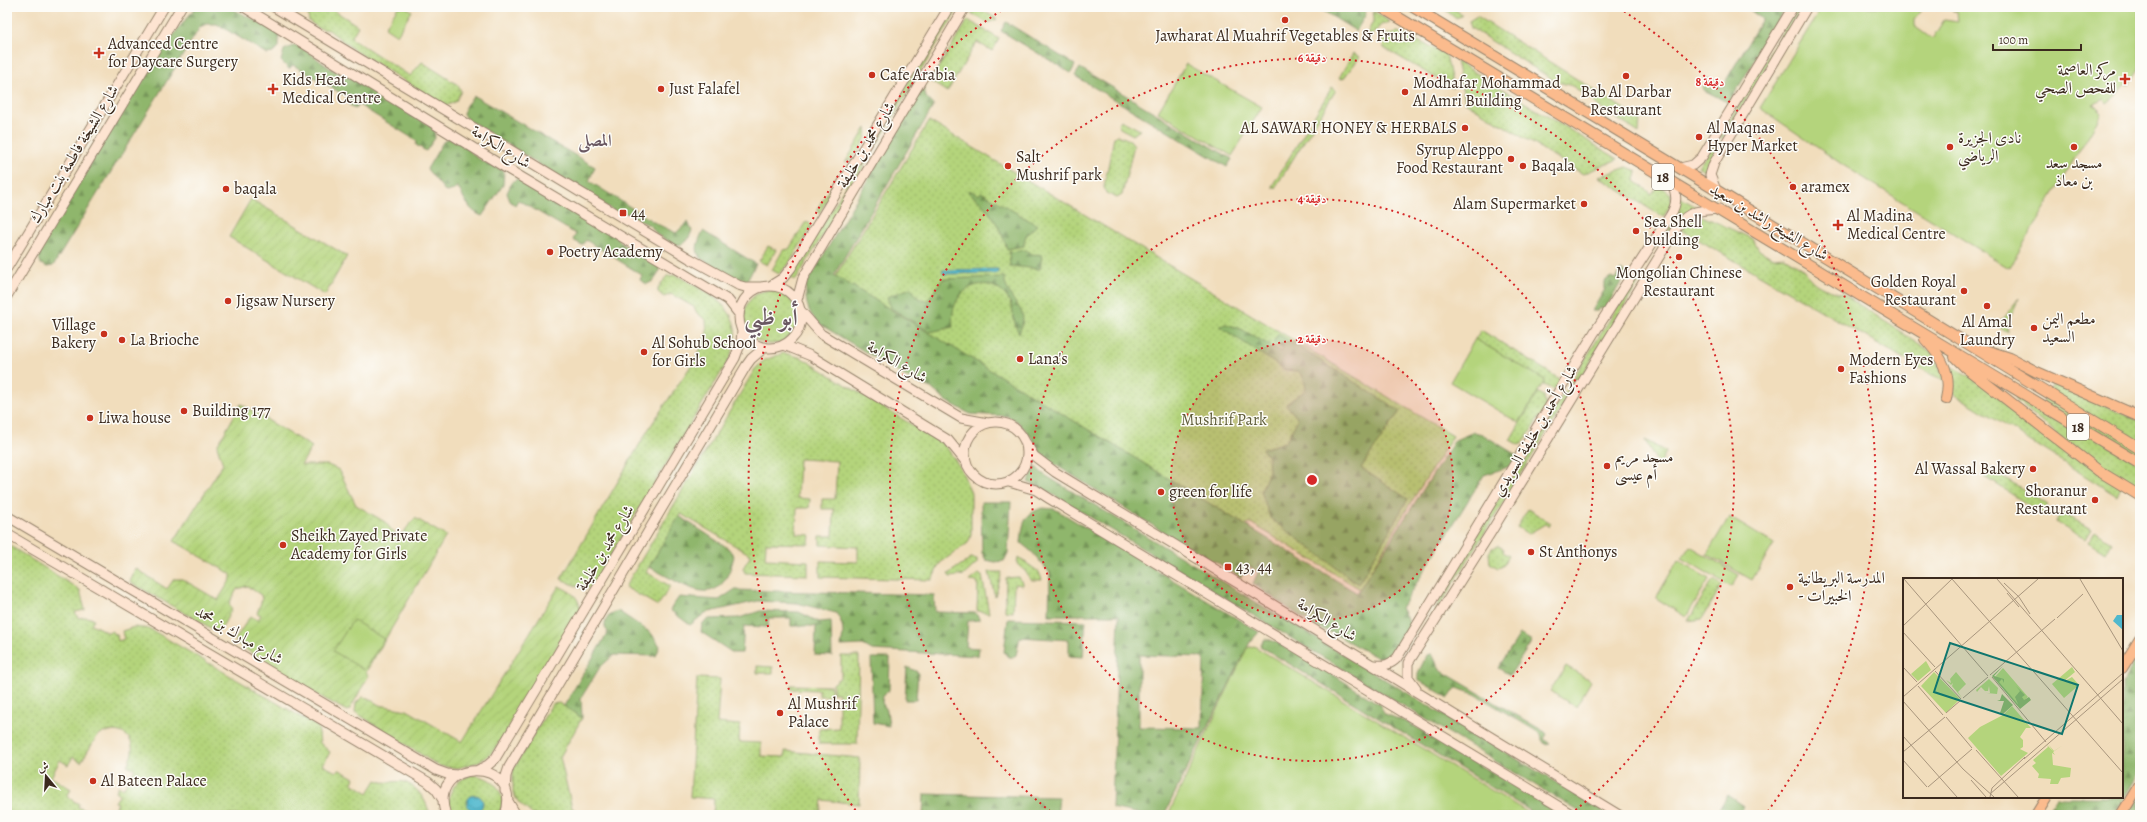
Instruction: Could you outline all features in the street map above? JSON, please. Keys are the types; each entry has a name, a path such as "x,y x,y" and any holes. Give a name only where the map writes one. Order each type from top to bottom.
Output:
{"main road":[{"name":"شارع الشيخة فاطمة بنت مبارك","path":"7,268 164,7"},
{"name":"شارع الشيخة فاطمة بنت مبارك","path":"7,296 181,7"},
{"path":"171,23 188,7"},
{"name":"شارع الكرامة","path":"244,7 506,168 728,300 739,314"},
{"name":"شارع الكرامة","path":"274,7 689,258 738,285 745,287 766,286"},
{"name":"شارع محمد بن خليفة","path":"766,286 783,278 791,268 949,7"},
{"name":"شارع محمد بن خليفة","path":"797,300 804,278 965,7"},
{"name":"شارع الشيخ راشد بن سعيد","path":"1381,7 1719,209 2140,464"},
{"name":"شارع الشيخ راشد بن سعيد","path":"1413,7 2140,449"},
{"path":"1680,168 1696,163 1715,137 1793,7"},
{"path":"1716,190 1712,183 1711,170 1726,142 1807,7"},
{"path":"1715,137 1718,142 1726,142"},
{"name":"شارع أحمد بن خليفة السويدي","path":"1372,665 1382,666 1391,664 1397,658 1594,333 1676,207 1676,199 1671,181"},
{"name":"شارع أحمد بن خليفة السويدي","path":"1420,693 1408,677 1408,663 1679,224 1689,213 1719,209"},
{"path":"766,286 781,287 790,292 797,300 801,311 801,321 798,331 792,339 784,345 765,348 748,338 742,331 739,314 746,297 766,286"},
{"name":"شارع الكرامة","path":"801,311 821,334 854,354 961,418 988,423"},
{"path":"1917,330 1942,360 1949,384 1946,399"},
{"name":"شارع محمد بن خليفة","path":"478,770 488,765 495,759 598,590 735,358 741,342 742,331"},
{"path":"784,345 811,356 948,440 966,462 974,476 982,481 991,484 1009,482 1036,490 1573,815"},
{"path":"1945,347 1964,367 2068,448 2099,471 2140,496"},
{"name":"شارع محمد بن خليفة","path":"504,815 506,776 509,768 746,366 751,358 765,348"},
{"path":"1974,348 2010,358 2037,372 2140,418"},
{"path":"966,462 966,446 969,438 980,426 996,422 1011,426 1022,436 1026,443 1028,452 1023,470 1009,482"},
{"name":"شارع الكرامة","path":"1026,443 1034,456 1056,472 1619,815"},
{"name":"شارع مبارك بن محمد","path":"7,516 436,770 447,774 457,775"},
{"name":"شارع مبارك بن محمد","path":"7,534 428,782 436,789 443,800"},
{"path":"1428,607 1431,615 1439,615"},
{"path":"2123,666 2140,639"},
{"path":"446,815 443,800 445,790 457,775 470,770 478,770 494,776 506,794 516,815"},
{"path":"2121,815 2140,784"},
{"path":"2036,815 2046,798"}],"green space":[{"path":"196,7 229,7 279,34 279,47 273,53 267,54 217,24 206,24 200,27 53,266 47,267 41,264 37,249 153,60"},
{"path":"309,7 329,7 358,26 351,38 410,76 422,62 458,85 461,91 456,101 446,106 354,50 329,30 318,28 309,21 307,11"},
{"path":"398,7 406,7 412,11 397,35 385,27"},
{"path":"952,7 959,7 796,280 787,277 795,269 806,253"},
{"path":"974,7 981,7 980,9 997,19 988,23 971,13"},
{"path":"1317,7 1363,7 1366,14 1356,31"},
{"path":"1442,7 1453,9 1462,16 1455,18"},
{"path":"1746,7 1786,7 1729,103 1702,89 1709,77 1724,84 1762,19"},
{"path":"1797,7 1802,7 1722,139 1719,137"},
{"name":"نادى الجزيرة الرياضي","path":"1822,7 1923,7 1914,20 1914,26 1932,39 1944,20 1958,22 1957,11 1953,11 1954,7 2140,7 2140,67 2129,85 2126,84 2119,93 2107,103 2104,99 2093,104 2102,113 2009,268 1843,165 1760,108"},
{"path":"1373,11 1390,22 1381,25 1371,36 1367,34 1374,19"},
{"path":"1477,16 1640,119 1639,133 1599,107 1589,97 1572,86 1555,81 1471,28 1469,21"},
{"path":"968,20 999,39 992,51 977,42 947,92 930,81"},
{"path":"1006,22 1075,65 1071,73 1001,31"},
{"path":"1398,32 1446,54 1453,88 1384,48 1382,39 1388,34"},
{"path":"295,45 302,48 336,72 352,76 434,128 435,138 426,151 416,145 417,141 359,105 356,109 348,104 351,99 293,65 289,69 281,61 284,50"},
{"path":"1353,53 1360,57 1343,79 1339,78"},
{"path":"1456,61 1618,159 1583,174 1465,102"},
{"path":"1186,64 1262,107 1232,156 1158,112"},
{"path":"1080,68 1232,159 1227,167 1075,76"},
{"path":"923,86 926,97 934,105 834,275 1357,593 1455,440 1474,432 1482,434 1518,456 1511,466 1484,475 1401,608 1412,627 1391,659 1382,660 1334,634 1313,625 1253,584 1258,572 1246,564 1241,578 1215,561 1210,561 1043,457 1031,436 1017,421 1007,416 970,414 945,400 931,388 913,381 818,323 814,319 808,306 806,285"},
{"path":"1332,87 1336,90 1275,188 1273,188 1272,186"},
{"path":"474,96 595,167 589,181 657,224 676,233 688,222 692,231 687,241 676,245 657,235 651,226 627,214 617,213 467,119 463,114 466,105"},
{"path":"1121,120 1140,130 1133,135 1120,128 1118,124"},
{"name":"Mushrif Park","path":"929,121 1453,436 1410,504 1360,589 1251,523 1217,539 836,289 836,275"},
{"path":"866,128 865,138 860,148 853,157 845,163"},
{"path":"1117,135 1130,140 1134,145 1122,195 1117,198 1106,193 1104,187 1114,137"},
{"path":"449,138 468,147 474,155 483,161 504,171 503,185 482,216 470,207 457,186 454,190 446,192 427,169 443,142"},
{"path":"1713,146 1718,148 1708,164 1707,173 1698,167"},
{"path":"1627,167 1637,171 1635,181 1652,194 1658,184 1670,193 1672,203 1664,216 1661,216 1599,177"},
{"path":"519,178 616,236 625,246 655,262 660,266 656,277 653,281 647,284 640,280 642,275 586,240 582,245 573,240 576,234 518,200 515,205 510,201 507,193 512,182"},
{"path":"836,179 835,187 819,214 817,209"},
{"path":"969,190 979,195 981,192 1037,225 1026,236 1024,246 1007,249 997,224 982,203 968,192"},
{"path":"1678,196 1698,208 1686,212 1678,218 1666,238 1662,235"},
{"path":"251,199 347,256 325,295 229,237"},
{"path":"1700,215 1753,239 1759,250 1773,258 1784,257 1805,270 1811,280 1816,284 1826,289 1843,294 1933,353 1945,380 1932,375 1680,229 1690,218"},
{"path":"808,222 812,226 788,265 779,274 772,270 783,250 789,249 805,223"},
{"path":"703,231 756,264 747,281 743,283 700,258 697,247"},
{"path":"768,246 776,250 767,265 759,261"},
{"path":"1026,250 1031,254 1042,255 1040,269 1010,266 1009,252"},
{"path":"1621,270 1626,274 1605,309 1600,308 1598,311 1592,311 1605,289 1605,281 1611,277 1615,279"},
{"path":"1639,272 1642,273 1641,279 1436,612 1441,597 1458,565"},
{"path":"676,275 714,297 724,306 731,316 735,328 735,341 730,358 594,583 589,588 583,589 561,579 648,430 698,355 707,332 706,320 697,313 694,307 671,294 664,297 658,292 658,288 667,276"},
{"path":"1004,277 1007,289 1021,311 1023,319 1019,333 1011,305 1006,296 997,288 988,285 978,285 969,288 961,295 956,303 953,314 953,327 930,332 891,308 887,297 911,288 918,298 924,301 928,300 943,279"},
{"path":"771,290 781,292 790,298 796,307 798,317 796,327 790,336 781,342 771,344 761,342 752,336 746,327 744,317 746,307 752,298 761,292"},
{"path":"2019,298 2007,324 2008,332 1995,324 1999,323"},
{"path":"1226,324 1241,329 1282,352 1283,349 1273,343 1278,334 1400,411 1361,468 1408,499 1358,584 1270,518 1261,491 1269,471 1268,457 1262,449 1286,442 1298,419 1286,404 1306,390 1305,382 1302,375 1298,371 1285,370 1219,326"},
{"path":"1481,330 1558,378 1560,381 1557,388 1553,389 1543,385 1545,380 1475,339"},
{"path":"1475,339 1545,380 1519,423 1450,382"},
{"path":"784,353 802,358 945,445 961,469 971,493 971,535 968,543 940,563 932,580 820,577 820,561 858,562 858,547 820,545 820,536 833,536 834,509 822,509 822,499 835,499 837,461 799,459 797,498 810,499 809,508 797,508 796,534 810,535 809,544 766,543 765,559 808,561 808,575 745,573 743,568 751,555 681,514 646,572 670,586 658,606 625,587 755,369 765,360"},
{"path":"1952,367 1977,380 2121,487 2117,496 1953,393"},
{"path":"2054,384 2140,421 2140,489 2064,440 2016,400 2016,397 2037,410"},
{"path":"1538,392 1544,396 1546,407 1523,443 1519,445 1510,440"},
{"path":"241,404 312,447 301,465 328,465 339,470 356,505 385,522 393,532 402,534 415,518 446,536 366,672 369,675 350,709 347,711 316,694 236,643 236,638 249,618 252,617 258,620 261,615 257,613 262,600 261,595 247,586 237,589 229,604 232,609 221,629 216,631 130,582 135,568 167,589 174,579 182,579 218,600 231,579 231,574 174,541 223,464 217,446"},
{"path":"1645,440 1666,452 1659,466"},
{"path":"1036,467 1043,474 1610,815 1585,815 1042,488 1028,482"},
{"path":"1989,468 2048,505 2042,514 1984,476"},
{"path":"981,502 1011,502 1008,553 1004,561 995,562 986,560 982,553"},
{"path":"1042,508 1055,509 1259,632 1250,642 1164,815 1144,815 1112,808 1119,615 1049,615 1050,573 1032,552 1021,543 1025,521 1027,517","holes":["1139,655 1204,657 1202,728 1139,727"]},
{"path":"1528,509 1551,523 1548,526 1545,524 1528,534 1517,527"},
{"path":"2061,512 2091,529 2085,539 2056,522"},
{"path":"679,516 728,548 734,556 728,574 720,586 711,591 700,591 688,587 649,567"},
{"path":"1729,517 1774,544 1752,580 1707,554"},
{"path":"2095,531 2111,542 2105,553 2088,542"},
{"path":"7,544 80,590 85,610 75,612 78,618 86,617 94,619 91,624 109,633 111,631 117,635 118,641 124,639 122,631 134,627 150,629 318,727 320,743 330,752 323,765 336,772 338,769 354,778 352,783 368,793 376,780 383,782 404,782 409,784 421,795 427,805 430,815 101,815 105,809 113,812 118,803 115,802 120,794 116,791 118,786 123,789 135,769 127,765 131,756 132,748 128,736 115,731 98,735 81,762 73,757 68,765 60,760 51,777 71,789 67,797 79,804 78,807 87,811 89,809 100,815 7,815"},
{"path":"1498,546 1504,549 1503,552 1509,556 1503,566 1498,568 1490,563 1489,553 1492,548"},
{"path":"1690,546 1739,575 1731,587 1682,558"},
{"path":"1018,557 1039,572 1042,580 1031,580 1025,571 1017,564"},
{"path":"971,558 977,559 977,563 964,575 950,577 948,574"},
{"path":"1678,560 1709,579 1686,617 1656,598"},
{"path":"989,572 1002,572 995,597"},
{"path":"978,574 982,576 989,613 977,611 978,582 969,581"},
{"path":"1019,577 1023,585 1014,584 1013,612 1005,611 1006,578"},
{"path":"1713,580 1722,585 1702,619 1688,621"},
{"path":"559,586 574,595 578,601 580,609 501,740 491,754 479,762 458,768 439,766 355,712 356,703 362,697 368,698 379,705 407,710 462,742"},
{"path":"734,590 934,595 935,612 976,613 980,620 968,621 966,647 979,648 978,656 872,650 863,645 841,646 843,628 836,613 797,603 758,601 705,613 690,625 670,610 679,597 719,600"},
{"path":"618,611 651,633 660,646 656,656 614,655 600,667 581,698 582,718 564,706 608,632 605,622 609,616"},
{"path":"760,611 799,612 819,622 831,621 832,656 815,655 816,626 791,626 791,618 768,618 768,627 744,626 742,653 733,653 701,632 702,624 709,619 739,618"},
{"path":"1008,619 1086,621 1083,657 1069,656 1069,640 1020,637 1016,655 1013,657 1008,657 1004,652"},
{"path":"353,620 384,639 364,670 333,651"},
{"path":"1520,634 1532,641 1510,675 1498,668"},
{"path":"1265,639 1274,641 1303,657 1379,704 1385,714 1409,723 1562,815 1537,815 1260,646"},
{"path":"1254,646 1532,815 1168,815 1247,648"},
{"path":"2140,653 2140,771 2114,815 2045,815 2055,798 2123,798 2123,681"},
{"path":"1432,654 1440,670 1545,732 1547,734 1544,739 1550,743 1545,744 1542,740 1541,734 1475,694 1456,688 1449,698 1418,680 1418,673 1427,655"},
{"path":"841,656 859,656 857,744 819,744 819,729 839,728 839,693 833,693 833,684 841,677"},
{"path":"871,658 890,658 889,690 883,695 882,703 887,710 889,726 873,723"},
{"path":"757,666 773,667 773,673 757,673"},
{"path":"1566,666 1591,681 1576,707 1550,691"},
{"path":"907,667 918,672 916,700 905,700"},
{"path":"697,678 720,679 717,723 740,725 739,742 761,743 761,756 785,757 785,751 860,758 859,804 822,800 820,815 713,815 714,799 690,797"},
{"path":"791,685 831,686 831,693 829,696 819,696 819,690 791,689"},
{"path":"559,703 582,718 560,757 572,808 583,815 533,815 519,803 513,793 513,770 552,704"},
{"path":"472,775 487,779 498,788 501,793 502,800 502,807 499,815 451,815 449,802 452,790 459,781"},
{"path":"924,794 1059,797 1057,815 923,815"},
{"path":"1728,795 1744,806 1738,815 1715,815"},
{"path":"2140,795 2140,815 2128,815"}],"water":[{"path":"998,269 998,273 943,274 943,270"},
{"path":"475,795 481,797 483,803 481,809 475,811 469,809 467,803 469,797"}],"place":[{"name":"Jawharat Al Muahrif Vegetables & Fruits","path":"1285,20"},
{"name":"Advanced Centre for Daycare Surgery","path":"99,53"},
{"name":"Cafe Arabia","path":"872,75"},
{"name":"Bab Al Darbar Restaurant","path":"1626,76"},
{"name":"مركز العاصمة للفحص الصحي","path":"2125,79"},
{"name":"Kids Heat Medical Centre","path":"273,89"},
{"name":"Just Falafel","path":"661,89"},
{"name":"Modhafar Mohammad Al Amri Building","path":"1405,92"},
{"name":"AL SAWARI HONEY & HERBALS","path":"1465,128"},
{"name":"Al Maqnas Hyper Market","path":"1699,137"},
{"name":"نادى الجزيرة الرياضي","path":"1950,147"},
{"name":"مسجد سعد بن معاذ","path":"2074,147"},
{"name":"Syrup Aleppo Food Restaurant","path":"1511,159"},
{"name":"Salt Mushrif park","path":"1008,166"},
{"name":"Baqala","path":"1523,166"},
{"name":"aramex","path":"1793,187"},
{"name":"baqala","path":"226,189"},
{"name":"Alam Supermarket","path":"1584,204"},
{"name":"44","path":"623,213"},
{"name":"Al Madina Medical Centre","path":"1838,225"},
{"name":"Sea Shell building","path":"1636,231"},
{"name":"Poetry Academy","path":"550,252"},
{"name":"Mongolian Chinese Restaurant","path":"1679,257"},
{"name":"Golden Royal Restaurant","path":"1964,291"},
{"name":"Jigsaw Nursery","path":"228,301"},
{"name":"Al Amal Laundry","path":"1987,306"},
{"name":"مطعم اليمن السعيد","path":"2034,328"},
{"name":"Village Bakery","path":"104,334"},
{"name":"La Brioche","path":"122,340"},
{"name":"Al Sohub School for Girls","path":"644,352"},
{"name":"Lana's","path":"1020,359"},
{"name":"Modern Eyes Fashions","path":"1841,369"},
{"name":"Building 177","path":"184,411"},
{"name":"Liwa house","path":"90,418"},
{"name":"مسجد مريم أم عيسى","path":"1607,466"},
{"name":"Al Wassal Bakery","path":"2033,469"},
{"name":"green for life","path":"1161,492"},
{"name":"Shoranur Restaurant","path":"2095,500"},
{"name":"Sheikh Zayed Private Academy for Girls","path":"283,545"},
{"name":"St Anthonys","path":"1531,552"},
{"name":"43, 44","path":"1228,567"},
{"name":"المدرسة البريطانية - الخبيرات","path":"1790,587"},
{"name":"Al Mushrif Palace","path":"780,713"},
{"name":"Al Bateen Palace","path":"93,781"}],"district":[{"name":"المصلى","path":"595,140"},
{"name":"أبو ظبي","path":"771,317"}]}
